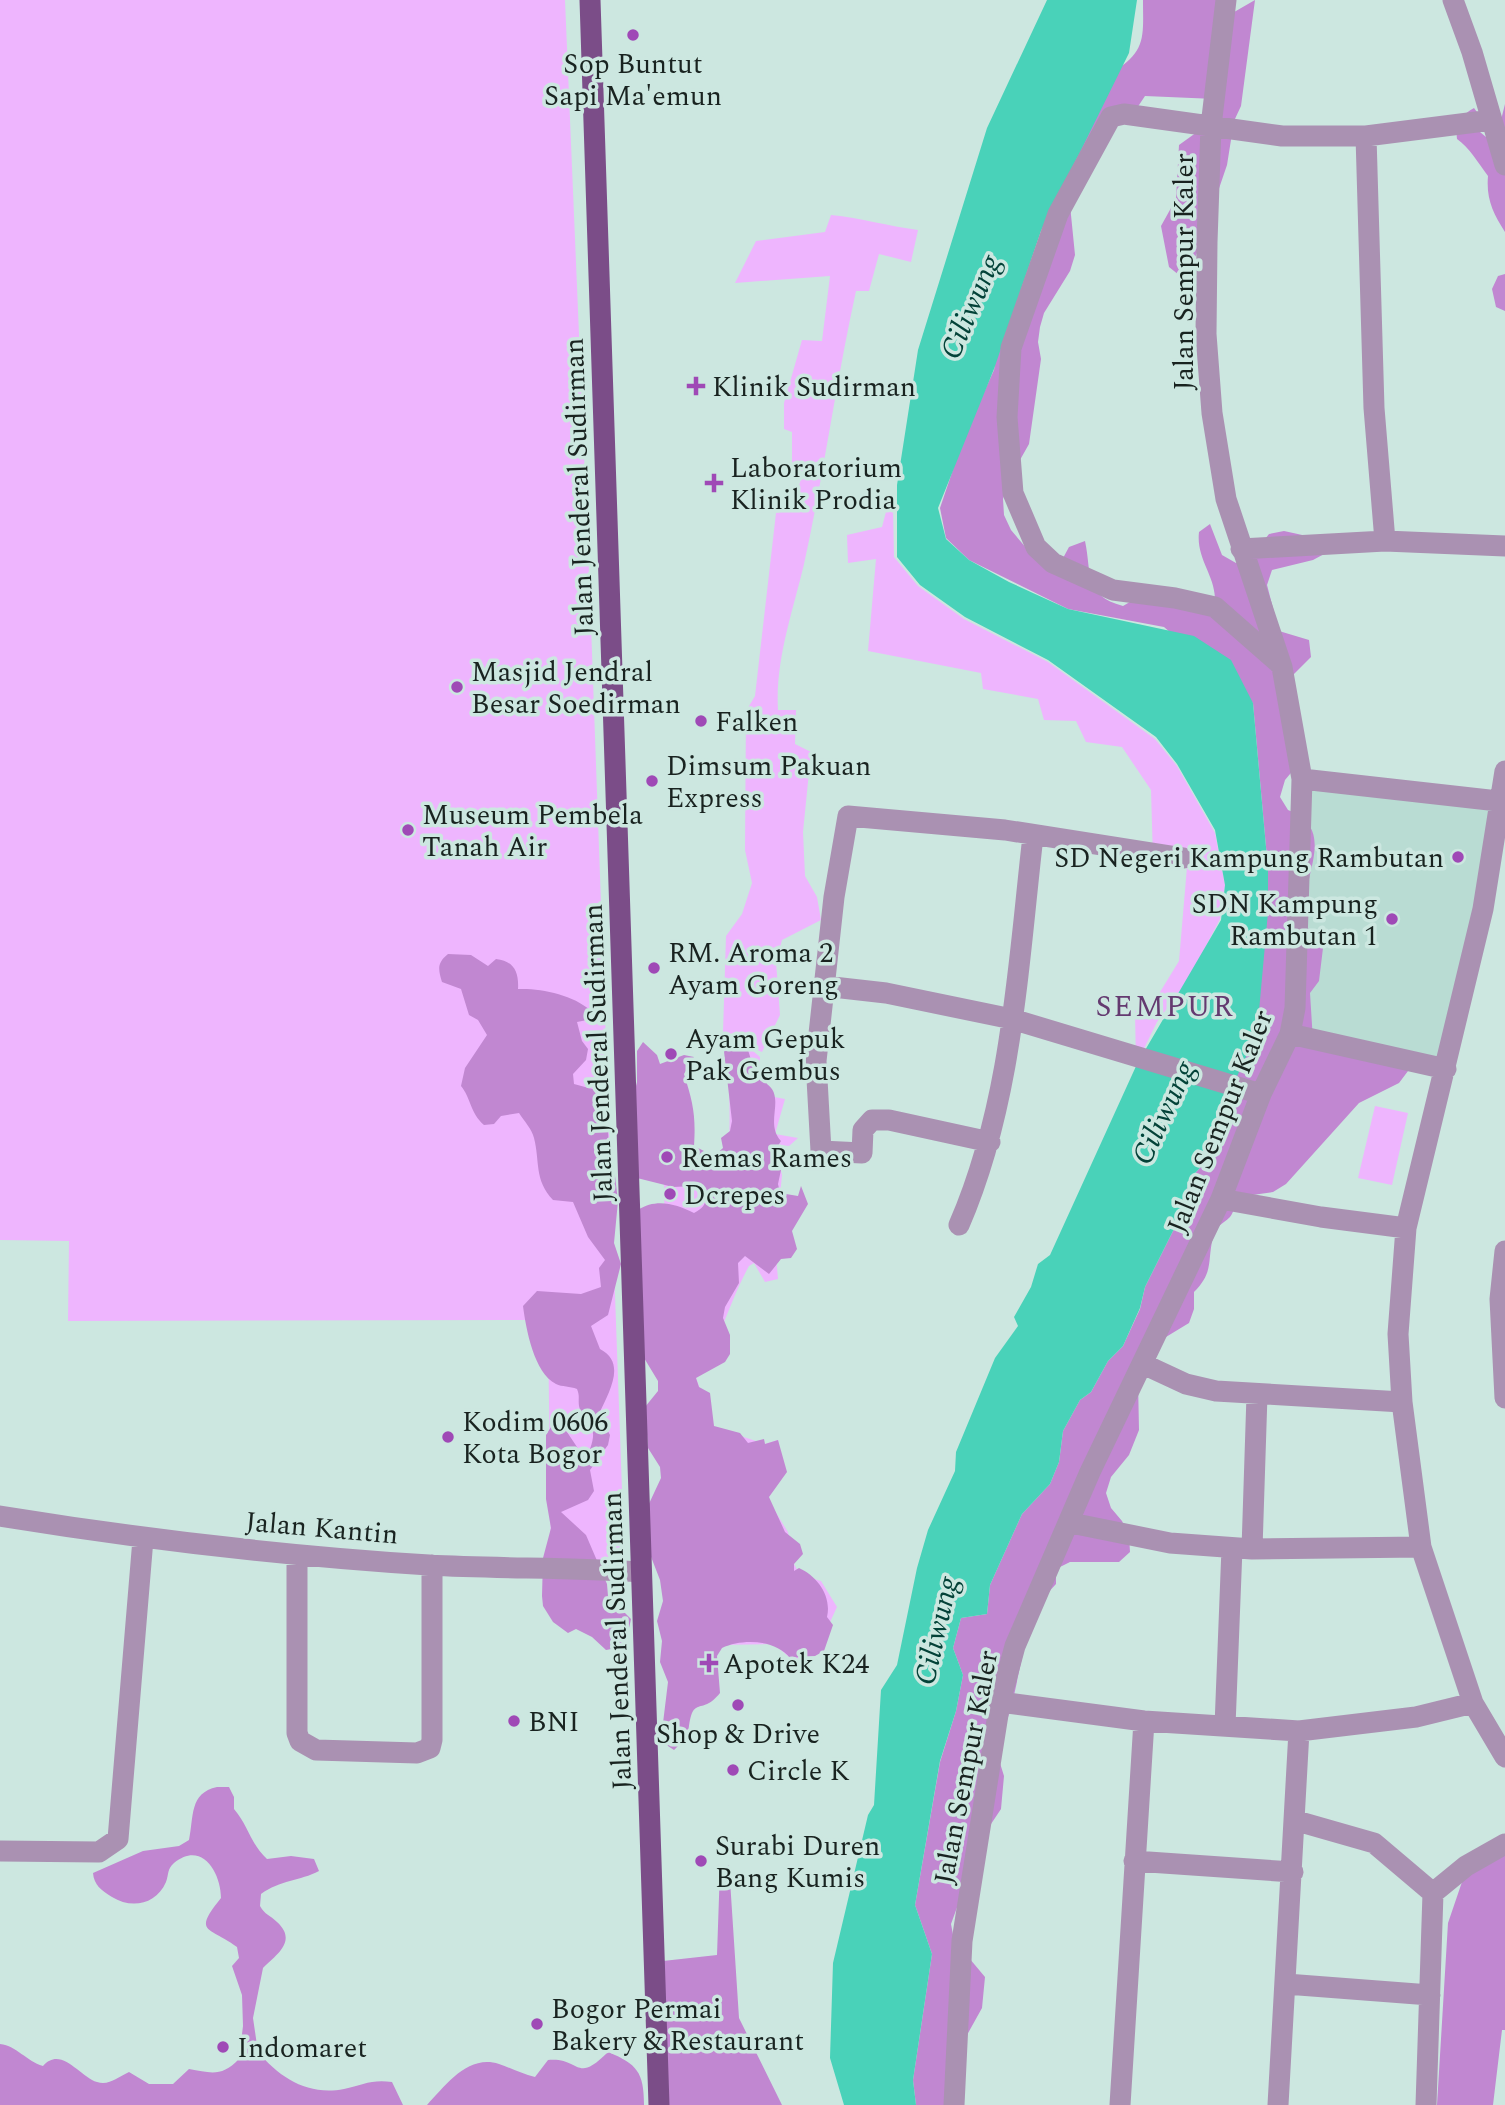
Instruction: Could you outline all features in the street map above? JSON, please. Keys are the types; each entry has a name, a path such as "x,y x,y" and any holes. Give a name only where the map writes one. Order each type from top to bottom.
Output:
{"main road":[{"name":"Jalan Jenderal Sudirman","path":"590,0 659,2105"}],"street":[{"name":"Jalan Sempur Kaler","path":"954,2105 962,1941 1000,1702 1015,1646 1090,1472 1221,1199 1261,1094 1290,1034 1295,1008 1301,779 1282,667 1226,499 1212,412 1206,334 1211,126 1226,0"},
{"path":"1453,0 1472,52 1505,165"},
{"path":"1282,667 1215,607 1175,598 1113,590 1053,564 1036,547 1013,493 1007,417 1011,348 1058,214 1111,117 1124,114 1282,136 1366,136 1492,120"},
{"path":"1366,136 1374,408 1385,541"},
{"path":"1241,549 1385,541 1505,546"},
{"path":"1301,779 1502,786 1483,909 1406,1228 1398,1334 1402,1402 1421,1547 1473,1703 1505,1757"},
{"path":"990,1142 889,1120 872,1120 863,1130 862,1153 821,1151 816,1061 834,898 848,816 1005,830 1184,858"},
{"path":"959,1225 990,1142 1012,1018 1033,836"},
{"path":"824,986 900,996 1012,1018 1261,1094"},
{"path":"1290,1034 1446,1069"},
{"path":"1221,1199 1321,1217 1406,1228"},
{"path":"1505,1251 1500,1299 1505,1398"},
{"path":"1143,1364 1186,1384 1257,1395 1402,1402"},
{"path":"1225,1726 1257,1395"},
{"name":"Jalan Kantin","path":"0,1516 144,1539 297,1556 432,1565 642,1572"},
{"path":"1070,1523 1150,1540 1242,1549 1421,1547"},
{"path":"0,1851 99,1852 118,1839 144,1539"},
{"path":"297,1556 297,1733 300,1741 316,1750 417,1753 430,1748 432,1565"},
{"path":"1000,1702 1144,1721 1299,1731 1416,1717 1473,1703"},
{"path":"1120,2105 1144,1721"},
{"path":"1278,2105 1297,1821 1299,1731"},
{"path":"1297,1821 1374,1843 1433,1893"},
{"path":"1426,2105 1433,1893 1466,1866 1505,1844"},
{"path":"1134,1861 1293,1872"},
{"path":"1286,1984 1430,1995"}],"shaded area":[{"path":"0,0 565,0 590,597 625,1574 551,1569 548,1320 68,1321 69,1241 0,1240"},
{"path":"1143,0 1221,0 1229,15 1255,0 1241,106 1234,121 1227,165 1197,253 1190,267 1179,275 1169,267 1161,226 1176,199 1179,145 1204,127 1215,99 1145,96 1137,108 1115,127 1070,205 1075,255 1070,271 1044,313 1040,327 1038,342 1041,359 1029,444 1007,483 1003,499 1004,515 1011,530 1033,556 1062,560 1069,547 1085,541 1095,589 1101,596 1123,606 1135,599 1215,598 1199,541 1199,532 1210,524 1222,555 1236,563 1251,557 1269,534 1284,531 1316,538 1326,553 1313,560 1272,570 1267,585 1279,631 1309,640 1311,657 1291,677 1295,768 1285,780 1280,797 1288,810 1307,822 1314,838 1314,858 1302,923 1323,948 1319,981 1310,993 1313,1041 1403,1056 1408,1071 1399,1083 1359,1103 1286,1184 1273,1192 1238,1197 1231,1215 1214,1233 1209,1266 1205,1278 1194,1292 1194,1309 1189,1323 1161,1340 1138,1381 1139,1430 1129,1455 1111,1477 1106,1493 1111,1508 1122,1521 1129,1536 1130,1552 1119,1562 1070,1562 1056,1569 1056,1584 1033,1620 1011,1707 995,1747 1004,1776 1001,1809 983,1836 951,1924 954,1940 985,1977 982,2008 967,2035 953,2105 916,2105 913,2080 932,1954 915,1905 940,1762 956,1711 963,1675 953,1648 961,1618 987,1614 990,1585 1022,1514 1050,1484 1059,1462 1063,1431 1080,1400 1091,1392 1108,1361 1123,1346 1140,1309 1145,1287 1175,1227 1190,1179 1205,1162 1220,1136 1221,1111 1233,1086 1268,912 1268,869 1253,703 1164,627 1068,609 969,560 946,538 940,508 964,437 994,370 999,342 1113,72 1132,57 1141,42"},
{"path":"1505,104 1505,232 1491,205 1488,176 1470,151 1457,139 1457,129 1460,120 1474,108 1479,115 1480,132 1486,137 1501,120"},
{"path":"831,215 918,230 911,262 879,254 869,291 856,291 811,530 779,673 778,710 796,710 795,744 811,752 803,832 805,876 817,897 821,920 782,940 776,962 780,1015 762,1052 746,1045 760,1057 758,1094 785,1099 775,1134 798,1138 789,1146 774,1144 782,1175 775,1245 778,1279 765,1282 754,1263 749,1266 711,1352 696,1378 714,1427 765,1444 778,1440 783,1474 763,1492 788,1532 794,1564 800,1575 821,1581 837,1607 814,1649 800,1658 790,1657 775,1644 720,1645 669,1654 664,1170 724,1170 727,1154 730,1072 735,1039 723,1033 726,936 742,914 752,883 745,850 746,711 755,696 776,513 792,510 803,472 792,463 792,432 784,429 784,403 802,340 822,341 830,276 735,283 756,241 825,232"},
{"path":"1505,274 1505,311 1496,307 1492,289 1498,276"},
{"path":"893,507 894,557 918,586 964,619 1048,662 1155,739 1177,766 1215,833 1225,885 1220,919 1190,977 1157,1022 1136,1065 1135,1011 1157,997 1179,961 1187,867 1153,859 1151,790 1122,747 1086,742 1076,721 1044,720 1038,699 983,689 981,673 868,651 876,559 848,563 847,535 882,527 887,508"},
{"name":"SDN Kampung Rambutan 1","path":"1302,779 1498,801 1446,1069 1290,1034"},
{"path":"448,954 471,955 488,966 496,959 502,960 514,968 518,977 518,989 556,994 575,1000 590,1010 587,1020 577,1022 582,1041 588,1049 586,1060 573,1074 574,1084 596,1090 608,1121 609,1166 615,1176 618,1201 614,1243 621,1264 608,1315 591,1326 600,1349 613,1362 611,1387 599,1414 610,1435 608,1445 590,1470 594,1491 588,1500 561,1512 586,1535 607,1584 608,1596 631,1619 624,1640 612,1649 606,1650 592,1637 576,1629 568,1633 553,1622 543,1606 543,1558 551,1528 546,1499 546,1435 551,1427 561,1423 579,1450 590,1449 593,1433 581,1412 577,1389 556,1384 548,1378 537,1361 532,1350 523,1306 537,1291 581,1294 601,1287 599,1268 605,1260 588,1237 573,1202 553,1200 547,1193 540,1178 533,1135 519,1113 501,1116 494,1124 484,1125 473,1111 461,1086 465,1068 487,1035 478,1020 469,1015 461,989 442,982 439,966"},
{"path":"722,1034 744,1037 752,1063 767,1075 767,1084 775,1096 774,1126 781,1141 776,1149 781,1170 778,1184 780,1193 798,1196 801,1186 808,1204 792,1231 797,1249 791,1258 781,1259 769,1274 745,1256 738,1263 739,1283 725,1307 723,1318 730,1335 730,1354 725,1362 696,1378 699,1387 710,1393 714,1426 740,1433 748,1443 764,1439 765,1444 778,1440 787,1472 769,1497 785,1532 800,1544 803,1554 794,1564 794,1571 799,1568 817,1581 825,1594 827,1617 833,1625 824,1651 815,1656 790,1658 776,1647 759,1642 722,1648 717,1656 720,1693 707,1704 695,1709 688,1736 674,1750 665,1744 663,1723 668,1682 660,1662 662,1641 657,1621 663,1601 660,1580 648,1549 647,1508 661,1478 660,1467 648,1448 645,1407 658,1391 658,1381 638,1348 638,1210 659,1203 694,1213 703,1206 706,1193 705,1189 695,1186 673,1187 637,1178 632,1102 637,1082 637,1051 643,1042 657,1055 660,1064 684,1055 694,1057 684,1074 693,1109 694,1146 714,1156 723,1148 721,1138 730,1131 732,1121"},
{"path":"1375,1106 1408,1113 1392,1185 1358,1178"},
{"path":"229,1787 234,1797 234,1809 257,1848 267,1859 291,1856 314,1859 319,1871 275,1886 261,1894 260,1906 283,1929 285,1941 279,1953 263,1968 253,2018 258,2052 285,2077 318,2090 392,2082 403,2105 0,2105 0,2044 43,2066 50,2060 64,2061 101,2083 129,2072 149,2084 173,2084 189,2069 222,2071 239,2059 243,2026 242,1995 232,1966 239,1958 237,1947 212,1932 206,1924 207,1918 221,1898 218,1879 208,1862 193,1855 184,1857 172,1865 162,1890 156,1896 135,1904 119,1901 105,1892 97,1884 93,1873 143,1851 179,1846 189,1840 197,1800 208,1790"},
{"path":"1505,1853 1505,2030 1502,2030 1493,2105 1437,2105 1448,1923 1463,1879"},
{"path":"729,1865 739,2018 782,2105 659,2105 654,1962 717,1955 720,1868"},
{"path":"608,2052 626,2061 637,2071 642,2084 644,2105 427,2105 458,2073 477,2063 499,2064 535,2077 548,2060 559,2060 583,2068 597,2062"}],"water":[{"name":"Ciliwung","path":"1047,0 1137,0 1129,53 1041,231 994,369 938,508 946,539 969,560 1009,582 1068,609 1194,636 1231,660 1253,703 1268,869 1268,912 1257,1033 1221,1111 1220,1136 1205,1162 1190,1179 1175,1227 1145,1287 1140,1308 1123,1346 1108,1361 1091,1392 1080,1400 1063,1431 1059,1462 1050,1484 1022,1514 990,1585 987,1614 961,1618 953,1648 963,1675 956,1711 940,1761 915,1905 932,1954 913,2080 916,2105 844,2105 830,2058 833,1963 868,1815 874,1805 881,1690 897,1665 917,1568 928,1530 955,1471 956,1452 995,1358 1018,1326 1014,1317 1031,1287 1038,1264 1050,1255 1137,1064 1221,920 1225,885 1215,830 1177,764 1156,737 1048,660 965,617 920,585 897,557 897,485 918,350 987,128"}],"place":[{"name":"Sop Buntut Sapi Ma'emun","path":"633,35"},
{"name":"Klinik Sudirman","path":"696,386"},
{"name":"Laboratorium Klinik Prodia","path":"714,483"},
{"name":"Masjid Jendral Besar Soedirman","path":"457,687"},
{"name":"Falken","path":"701,721"},
{"name":"Dimsum Pakuan Express","path":"652,781"},
{"name":"Museum Pembela Tanah Air","path":"408,830"},
{"name":"SD Negeri Kampung Rambutan","path":"1458,857"},
{"name":"SDN Kampung Rambutan 1","path":"1392,919"},
{"name":"RM. Aroma 2 Ayam Goreng","path":"654,968"},
{"name":"Ayam Gepuk Pak Gembus","path":"671,1054"},
{"name":"Remas Rames","path":"667,1157"},
{"name":"Dcrepes","path":"670,1194"},
{"name":"Kodim 0606 Kota Bogor","path":"448,1437"},
{"name":"Apotek K24","path":"709,1663"},
{"name":"Shop & Drive","path":"738,1705"},
{"name":"BNI","path":"514,1721"},
{"name":"Circle K","path":"733,1770"},
{"name":"Surabi Duren Bang Kumis","path":"701,1861"},
{"name":"Bogor Permai Bakery & Restaurant","path":"537,2024"},
{"name":"Indomaret","path":"223,2047"}],"district":[{"name":"SEMPUR","path":"1165,1006"}]}
